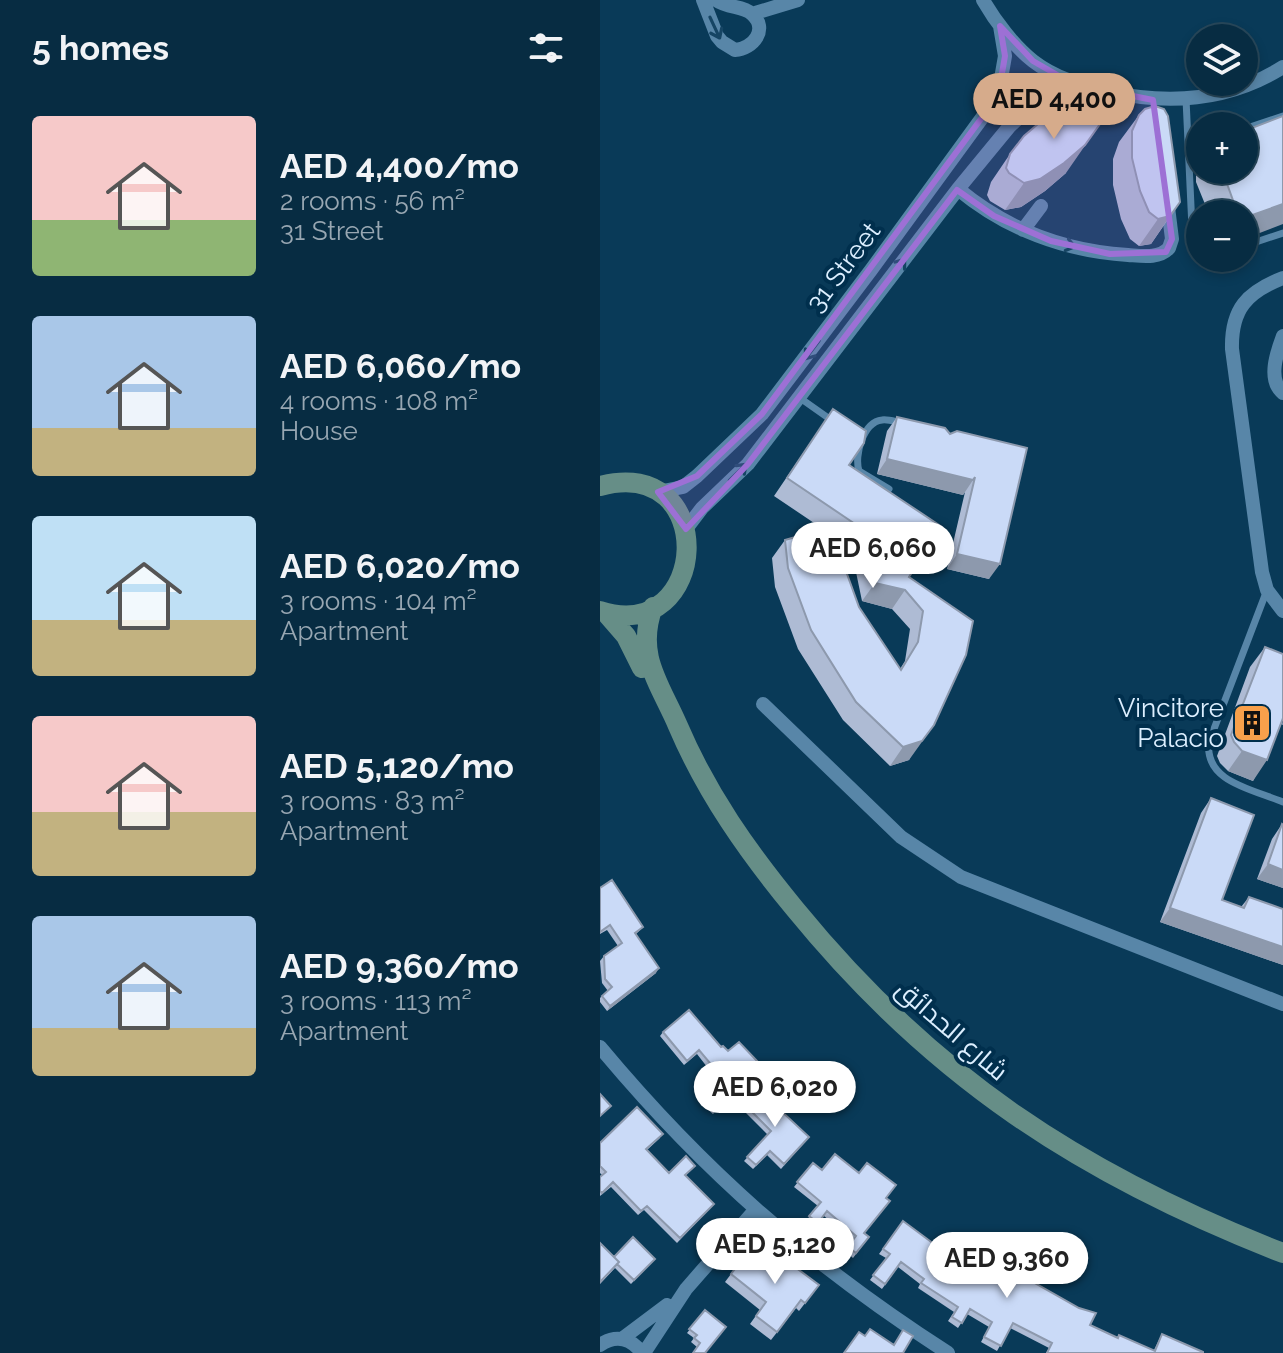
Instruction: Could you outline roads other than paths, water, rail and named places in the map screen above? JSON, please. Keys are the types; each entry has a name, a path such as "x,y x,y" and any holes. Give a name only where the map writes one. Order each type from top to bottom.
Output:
{"street":[{"path":"703,0 722,42 735,50 751,46 757,39 758,21 744,9 727,7 716,0"},
{"path":"752,14 798,0"},
{"path":"983,0 1000,26 1033,61 1073,84 1154,107 1230,91 1283,67"},
{"name":"31 Street","path":"658,492 683,487 762,414 880,258 998,96 1005,56 1000,26"},
{"name":"31 Street","path":"686,529 713,496 748,464 1009,127 1028,109 1073,84"},
{"path":"958,189 994,216 1023,230 1090,251 1161,255 1169,248 1172,239 1164,180"},
{"path":"1023,230 1041,206"},
{"path":"1283,278 1259,288 1246,300 1236,315 1232,331 1256,527 1267,590 1283,611"},
{"path":"1283,336 1274,377 1277,388 1283,393"},
{"path":"603,612 630,614 664,600 681,579 688,555 686,529 677,511 658,492 638,484 604,482"},
{"path":"653,607 646,629 646,652 682,736"},
{"path":"603,612 631,643 668,722 682,736"},
{"path":"763,704 878,817 901,837 961,877 1283,1004"},
{"name":"شارع الحدائق","path":"682,736 715,799 767,875 837,959 896,1019 937,1055 1027,1124 1097,1168 1192,1216 1283,1253"},
{"path":"600,1047 674,1132 755,1210 852,1289 948,1353"},
{"path":"608,1339 635,1344 643,1353 686,1289 755,1210"},
{"path":"608,1339 645,1324 686,1289"}],"lane":[{"path":"1186,99 1187,112"},
{"path":"1258,124 1283,116"},
{"path":"1258,241 1283,233"},
{"path":"800,398 841,428"},
{"path":"889,489 857,467 861,442 869,428 882,420 914,426"},
{"path":"851,435 861,442"},
{"path":"1267,590 1207,754 1211,766 1219,775 1283,802"}],"place":[{"name":"Vincitore Palacio","path":"1252,723"}]}
